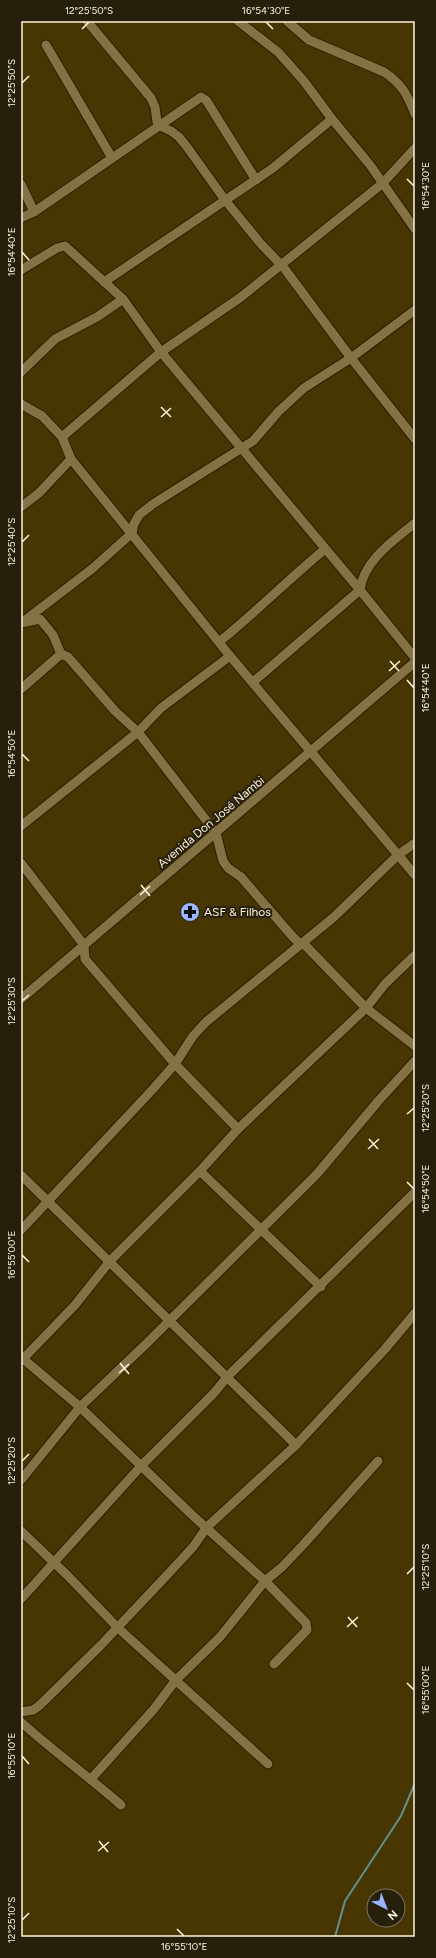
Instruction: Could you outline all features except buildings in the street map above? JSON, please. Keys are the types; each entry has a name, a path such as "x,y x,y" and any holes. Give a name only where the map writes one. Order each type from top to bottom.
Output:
{"street":[{"path":"87,21 150,98 155,106 155,119 160,126 179,137 226,200 281,266 415,439"},
{"path":"238,21 278,52 303,80 383,183 415,229"},
{"path":"287,21 309,40 384,72 395,79 403,87 415,114"},
{"path":"46,45 112,158"},
{"path":"21,218 34,212 160,126 198,98 204,97 256,180"},
{"path":"104,282 256,180 332,119"},
{"path":"62,437 161,352 241,297 383,183 415,148"},
{"path":"21,184 34,212"},
{"path":"21,270 57,248 65,246 123,299 161,352 415,658"},
{"path":"21,372 55,339 97,317 123,299"},
{"path":"21,623 93,568 132,533 139,515 253,441 278,412 304,388 351,358 415,310"},
{"path":"21,404 42,416 62,437 71,459 230,656 415,875"},
{"path":"408,430 415,424"},
{"path":"251,460 253,441"},
{"path":"21,507 39,493 71,459"},
{"path":"253,682 360,590 365,570 376,557 415,523"},
{"path":"219,642 254,614 288,580 325,549"},
{"path":"21,623 40,619 53,635 61,654 68,657 115,711 138,732 216,833 223,861 228,868 241,877 252,893 292,936 298,942 303,943 366,1008 415,1046"},
{"path":"21,689 61,654"},
{"path":"21,826 138,732 161,708 230,656"},
{"name":"Avenida Don José Nambi","path":"21,999 415,662"},
{"path":"21,1230 175,1064 181,1052 206,1022 334,917 398,855 415,843"},
{"path":"21,863 84,945 85,959 175,1064 238,1129"},
{"path":"274,1664 307,1630 306,1624 265,1581 191,1514 142,1465 80,1407 22,1359 75,1304 110,1261 200,1171 238,1129 366,1008 385,984 415,955"},
{"path":"21,1480 80,1407 170,1321 317,1174 380,1099 415,1061"},
{"path":"200,1171 321,1287"},
{"path":"21,1175 228,1376 296,1445"},
{"path":"21,1599 142,1465 214,1393 228,1376 414,1195"},
{"path":"21,1712 33,1710 46,1700 193,1547 207,1527 296,1445 385,1349 415,1313"},
{"path":"91,1779 154,1709 175,1681 220,1637 265,1581 282,1567 303,1545 378,1461"},
{"path":"21,1531 117,1627 268,1764"},
{"path":"21,1722 60,1756 91,1779 121,1805"}],"waterway":[{"path":"335,1937 345,1901 401,1816 415,1783"}],"place":[{"name":"ASF & Filhos","path":"190,912"}]}
